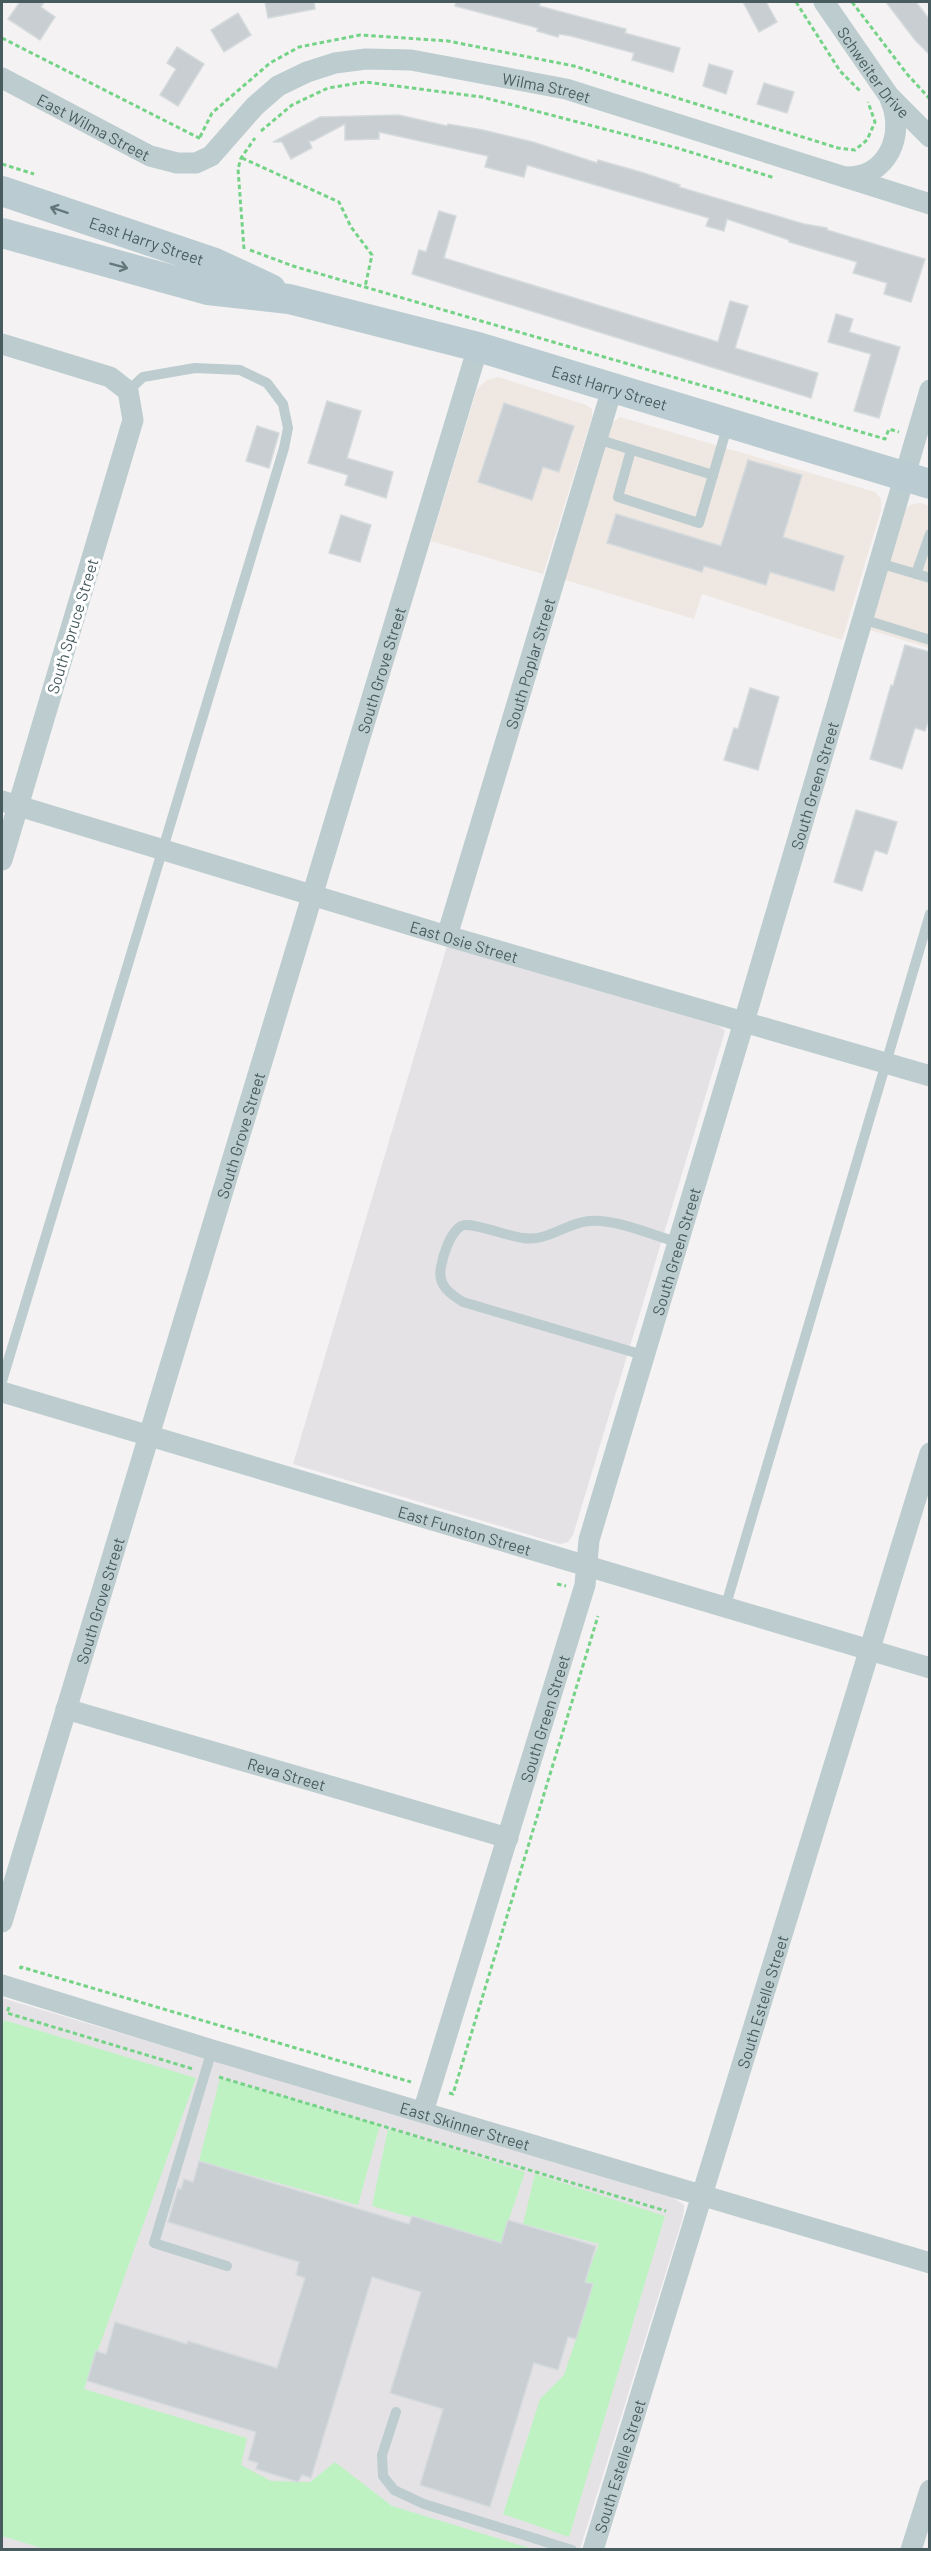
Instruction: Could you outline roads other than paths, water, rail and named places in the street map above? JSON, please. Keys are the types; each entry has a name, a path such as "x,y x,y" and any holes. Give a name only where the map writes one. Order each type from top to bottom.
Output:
{"main road":[{"name":"East Harry Street","path":"2,191 215,262 290,298"},
{"name":"East Harry Street","path":"2,233 208,290 290,298 478,347 917,480"}],"street":[{"name":"Schweiter Drive","path":"824,2 889,96 930,137"},
{"name":"Wilma Street","path":"188,163 196,163 211,156 255,106 278,86 308,72 335,63 366,59 411,60 566,89 930,204"},
{"name":"East Wilma Street","path":"2,78 150,156 177,163 188,163"},
{"path":"842,177 854,177 868,172 890,153 896,138 897,125 896,110 889,96"},
{"path":"2,344 110,377 128,391"},
{"name":"South Grove Street","path":"2,1922 478,347"},
{"name":"South Poplar Street","path":"447,936 612,389"},
{"name":"South Green Street","path":"423,2112 583,1591 586,1549 862,619 879,563 917,480 915,437 930,390"},
{"name":"South Spruce Street","path":"2,860 10,803 133,420 128,391"},
{"name":"East Osie Street","path":"10,803 447,936 930,1076"},
{"name":"East Funston Street","path":"2,1392 930,1668"},
{"name":"South Estelle Street","path":"593,2550 930,1453"},
{"name":"Reva Street","path":"66,1709 508,1838"},
{"name":"East Skinner Street","path":"8,1987 930,2263"},
{"path":"911,2550 930,2490"}],"lane":[{"path":"2,1381 284,448 288,428 283,404 267,383 240,370 195,368 143,377 128,391"},
{"path":"631,450 618,497 699,523 728,424"},
{"path":"597,440 713,475"},
{"path":"916,574 930,534"},
{"path":"879,563 930,578"},
{"path":"862,619 930,640"},
{"path":"725,1608 930,914"},
{"path":"643,1355 463,1302 444,1287 440,1276 441,1267 453,1235 461,1226 470,1224 508,1236 529,1239 548,1236 587,1221 602,1221 677,1242"},
{"path":"213,2050 154,2244 227,2266"},
{"path":"396,2412 382,2455 383,2476 394,2490 424,2504 572,2550"}]}
